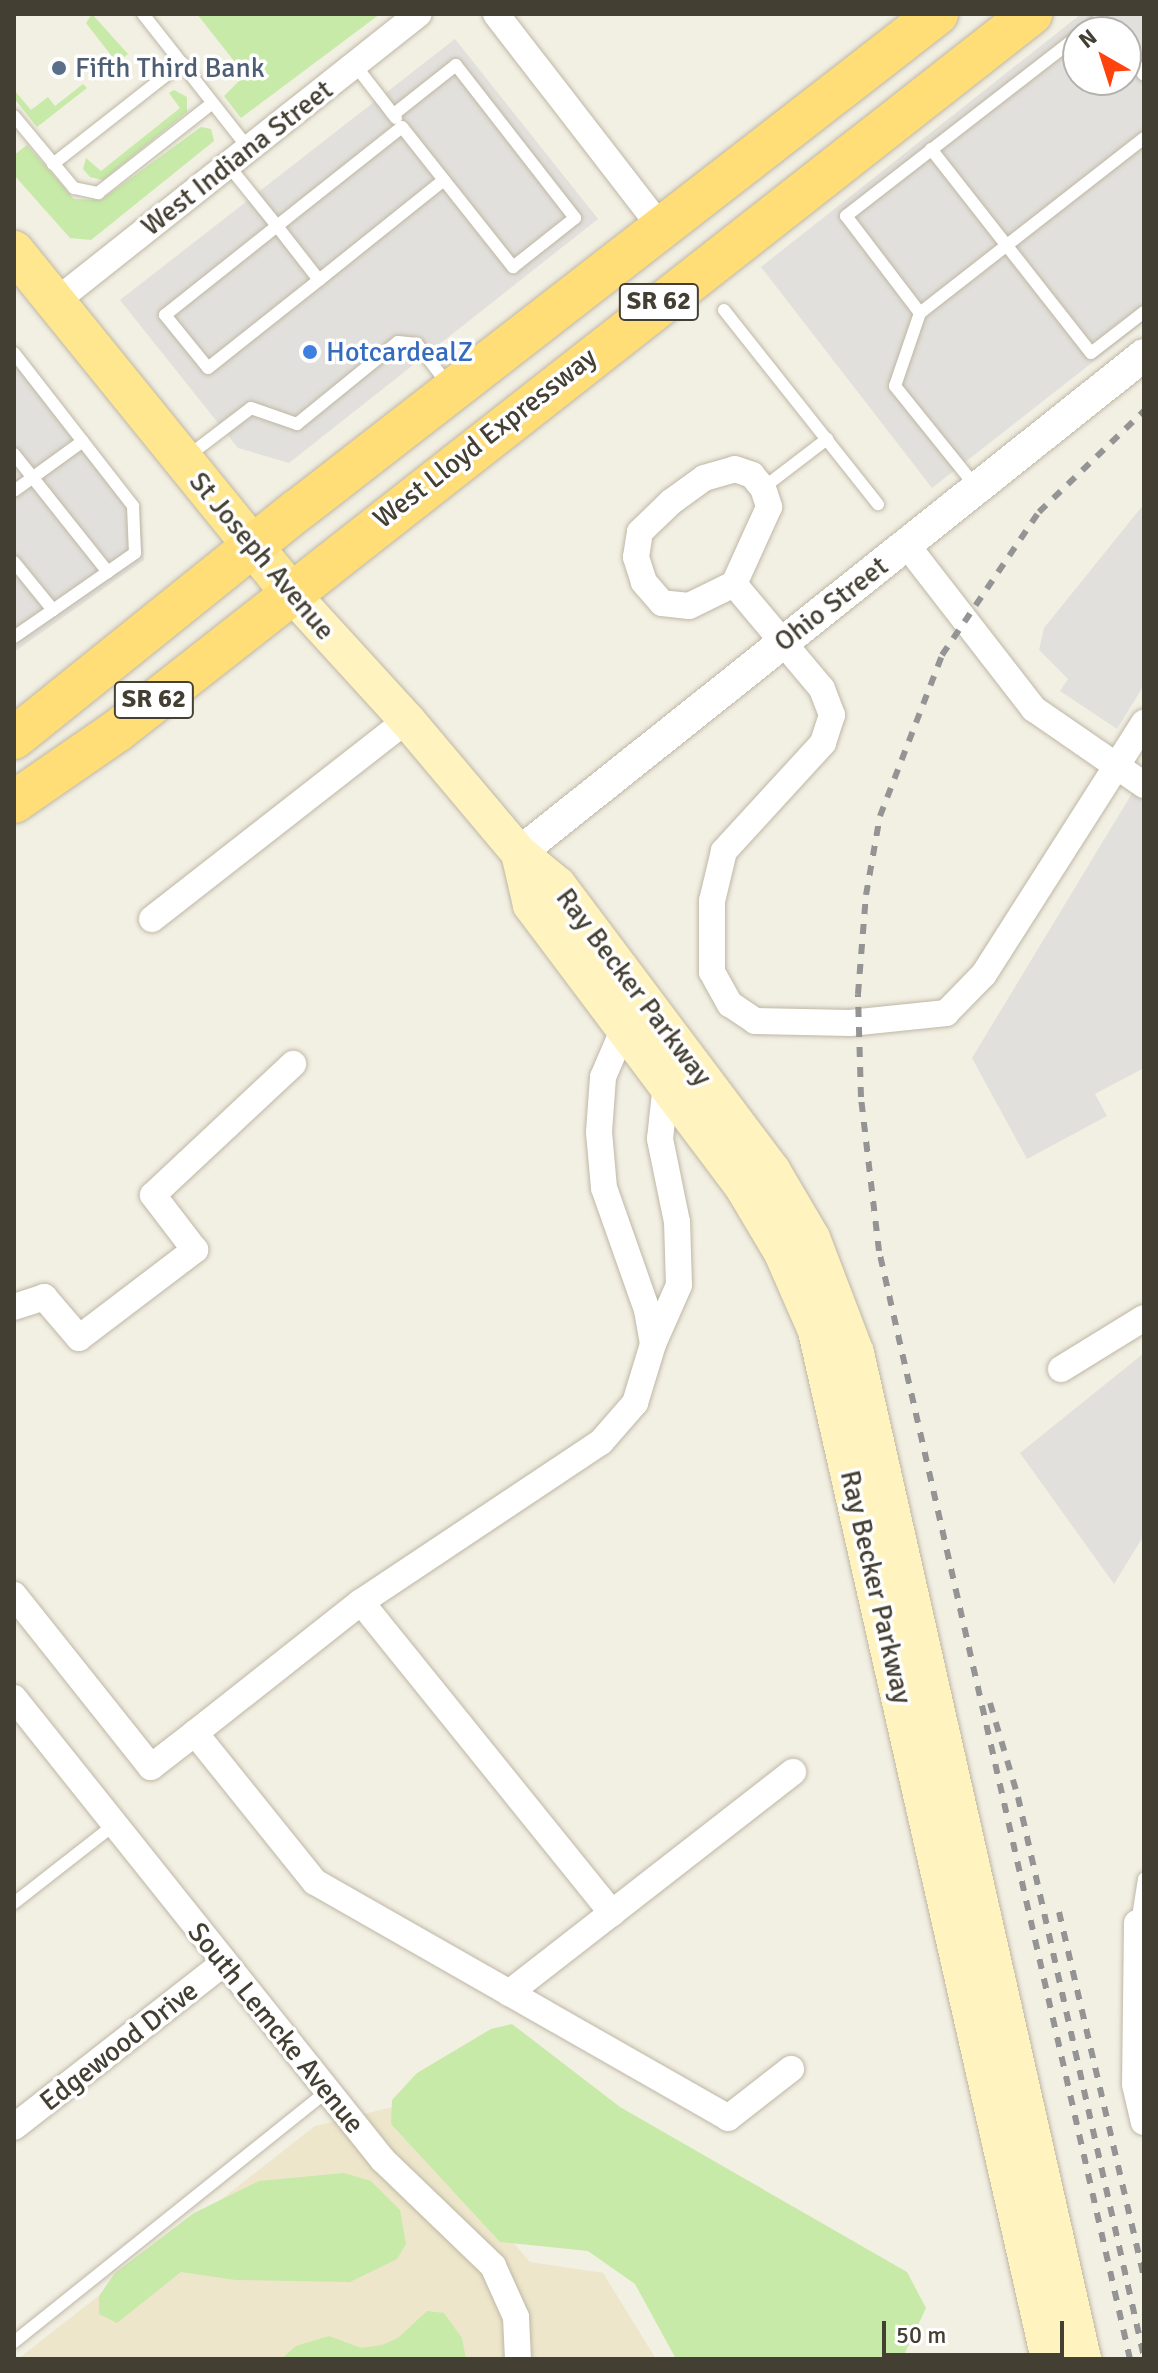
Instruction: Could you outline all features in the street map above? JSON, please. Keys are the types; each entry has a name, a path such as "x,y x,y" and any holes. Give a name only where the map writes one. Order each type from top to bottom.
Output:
{"highway":[{"name":"West Lloyd Expressway","path":"14,738 452,390 937,14"},
{"name":"West Lloyd Expressway","path":"14,802 117,731 290,592 1031,14"}],"main road":[{"name":"St Joseph Avenue","path":"18,263 55,302 290,592 407,720 519,853"},
{"name":"Ray Becker Parkway","path":"519,853 531,905 761,1214 816,1331 1049,2359"},
{"name":"Ray Becker Parkway","path":"519,853 558,885 772,1170 812,1238 847,1320 1083,2359"}],"street":[{"name":"West Indiana Street","path":"55,302 419,14"},
{"path":"496,14 662,229"},
{"name":"Ohio Street","path":"519,853 1144,355"},
{"path":"735,469 752,475 763,488 769,507 734,584 689,606 662,603 644,582 636,557 640,532 704,478 735,469"},
{"path":"906,544 1034,709 1114,768 1144,785"},
{"path":"734,584 822,689 832,715 823,743 724,851 712,901 712,972 730,1004 755,1021 850,1023 946,1013 984,974 1144,723"},
{"path":"152,919 407,720"},
{"path":"624,1028 603,1077 599,1132 604,1188 647,1310 653,1344"},
{"path":"14,1307 44,1297 79,1338 195,1250 153,1195 293,1064"},
{"path":"14,1595 151,1767 361,1602 601,1442 635,1403 653,1344 679,1285 677,1222 660,1139 666,1084"},
{"path":"1061,1369 1144,1318"},
{"path":"361,1602 612,1913"},
{"name":"South Lemcke Avenue","path":"14,1698 327,2091 410,2189 493,2266 516,2317 518,2359"},
{"path":"195,1733 315,1882 728,2118 791,2069"},
{"path":"509,1993 793,1772"},
{"path":"1137,1923 1135,2084 1144,2122"},
{"name":"Edgewood Drive","path":"14,2127 223,1964"}],"lane":[{"path":"143,14 210,105 249,149"},
{"path":"920,313 846,216 1062,48"},
{"path":"53,164 182,63"},
{"path":"355,65 513,267 575,218 456,65 394,114"},
{"path":"14,116 74,188 98,193 210,105"},
{"path":"402,127 165,315 208,368 444,180"},
{"path":"977,488 895,386 920,313 1144,138"},
{"path":"931,149 1091,353 1144,312"},
{"path":"228,165 319,280"},
{"path":"724,310 878,504"},
{"path":"182,460 251,408 297,424 398,342 417,344 452,390"},
{"path":"14,353 133,506 135,553 14,637"},
{"path":"763,488 827,439"},
{"path":"14,491 83,441"},
{"path":"14,454 108,572"},
{"path":"14,562 53,610"},
{"path":"14,1903 116,1824"},
{"path":"1137,1923 1144,1879"},
{"path":"14,2342 327,2091"}],"shaded area":[{"path":"1081,14 1144,16 1144,322 932,488 761,267 1062,29 1062,96 1142,96 1142,16 1078,16"},
{"path":"455,39 598,219 289,463 238,448 120,300"},
{"path":"14,346 140,506 144,560 14,652"},
{"path":"1144,504 1144,685 1117,729 1060,691 1068,679 1039,650 1044,628"},
{"path":"1134,790 1144,796 1144,1068 1095,1094 1107,1116 1027,1159 972,1058"},
{"path":"1144,1353 1144,1535 1114,1584 1020,1453"},
{"path":"393,2107 530,2262 603,2273 656,2359 18,2359 315,2126"}],"green space":[{"path":"92,14 128,54 95,81 92,76 114,59 86,23"},
{"path":"197,14 380,14 241,118 224,96 245,75"},
{"path":"83,84 87,88 37,127 14,98 14,90 31,110 48,97 55,106"},
{"path":"174,90 187,97 187,112 103,180 90,177 83,169 86,158 101,171 180,108 169,93"},
{"path":"201,127 211,129 214,141 91,240 70,238 14,175 14,155 27,145 74,199 101,200"},
{"path":"512,2024 620,2107 907,2272 926,2308 902,2359 676,2359 635,2284 588,2251 500,2242 391,2124 392,2100 417,2073 491,2029"},
{"path":"344,2173 371,2181 400,2210 406,2244 397,2259 350,2282 236,2280 181,2272 117,2323 99,2314 99,2296 115,2273 194,2213 259,2181"},
{"path":"427,2311 444,2313 462,2338 466,2359 281,2359 296,2346 329,2336 361,2348 382,2345 398,2338"}],"railway":[{"path":"1130,2359 879,1251 861,1097 858,994 866,895 880,816 942,655 1039,512 1144,411"},
{"path":"990,1703 1018,1797 1144,2357"},
{"path":"1059,1912 1144,2277"}],"place":[{"name":"Fifth Third Bank","path":"59,68"},
{"name":"HotcardealZ","path":"310,352"}]}
